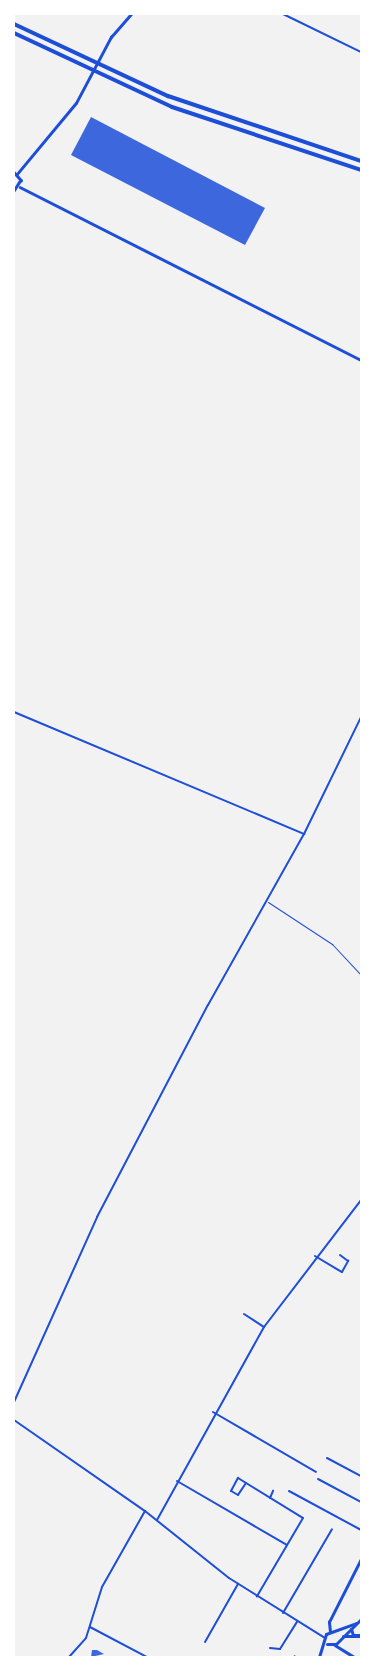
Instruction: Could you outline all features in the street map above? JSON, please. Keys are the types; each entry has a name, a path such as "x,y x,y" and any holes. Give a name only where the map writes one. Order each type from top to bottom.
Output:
{"highway":[{"path":"14,24 177,100 361,161"},
{"path":"14,33 172,107 361,170"}],"main road":[{"path":"336,1634 361,1619"},
{"path":"327,1644 335,1645 356,1623"},
{"path":"351,1629 353,1635 361,1635"},
{"path":"327,1644 325,1638 330,1632 336,1634 339,1639"},
{"path":"343,1636 361,1635"},
{"path":"319,1657 327,1644"}],"street":[{"path":"20,187 18,174 65,115 120,25 131,14"},
{"path":"283,14 361,52"},
{"path":"14,172 18,174"},
{"path":"14,191 20,187"},
{"path":"20,187 361,360"},
{"path":"14,712 304,834"},
{"path":"14,1402 97,1218 264,900 304,834 361,717"},
{"path":"157,1520 213,1412 264,1327 315,1256 361,1200"},
{"path":"315,1256 342,1272 348,1261 340,1255"},
{"path":"244,1314 264,1327"},
{"path":"213,1412 316,1472"},
{"path":"14,1420 145,1511 238,1584 325,1638"},
{"path":"328,1458 361,1476"},
{"path":"246,1483 238,1495 231,1491 238,1478 303,1518 257,1596"},
{"path":"318,1480 361,1502"},
{"path":"177,1481 286,1545"},
{"path":"270,1498 273,1491"},
{"path":"289,1491 361,1530"},
{"path":"69,1657 90,1627 102,1587 145,1511"},
{"path":"283,1613 332,1529"},
{"path":"330,1632 329,1622 361,1559"},
{"path":"205,1642 238,1584"},
{"path":"270,1648 280,1649 297,1622"},
{"path":"90,1627 147,1657"},
{"path":"335,1645 354,1657"}],"path":[{"path":"264,900 332,944 361,974"}],"building":[{"path":"91,117 265,208 245,245 71,155"},
{"path":"92,1650 97,1650 104,1654 91,1657"}]}
